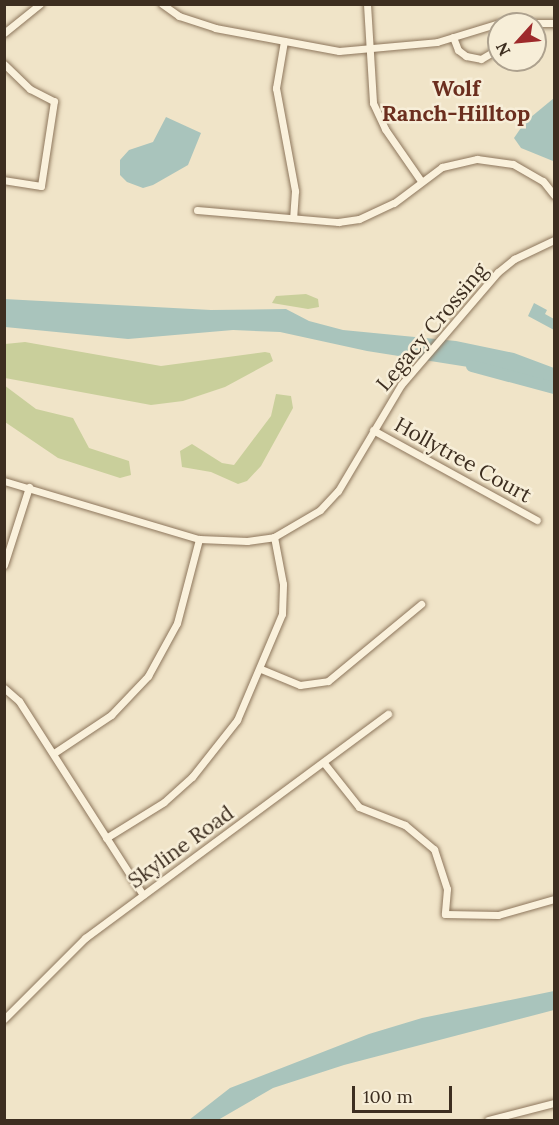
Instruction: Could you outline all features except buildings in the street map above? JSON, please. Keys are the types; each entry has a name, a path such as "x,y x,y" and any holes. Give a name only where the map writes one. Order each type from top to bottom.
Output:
{"street":[{"path":"4,33 40,4"},
{"path":"162,4 199,24 339,51 369,50 453,37 487,28"},
{"path":"367,4 371,89 378,116 421,181"},
{"path":"453,37 458,50 466,56 481,59 487,55"},
{"path":"284,41 276,88 295,191 293,218"},
{"path":"4,64 30,89 54,101 41,186 4,180"},
{"path":"197,210 293,218 359,219 394,203 421,181 452,163 494,159 525,169 555,195"},
{"name":"Legacy Crossing","path":"4,482 199,539 247,541 274,537 320,510 338,491 373,430 410,373 514,259 555,240"},
{"name":"Hollytree Court","path":"373,430 537,520"},
{"path":"4,565 29,488"},
{"path":"106,838 164,802 210,758 237,720 261,669 283,600 281,565 274,537"},
{"path":"54,753 111,715 148,676 177,623 199,539"},
{"path":"261,669 300,685 328,681 421,604"},
{"path":"4,688 20,701 143,895"},
{"name":"Skyline Road","path":"4,1019 85,938 388,714"},
{"path":"324,763 359,807 405,825 434,849 447,890 445,914 499,915 555,899"},
{"path":"488,1120 555,1103"}],"green space":[{"path":"306,294 318,299 319,307 308,309 272,303 276,296"},
{"path":"25,342 161,366 265,352 270,353 273,361 225,387 183,401 151,405 5,378 5,344"},
{"path":"4,385 36,409 73,418 89,448 129,461 131,475 120,478 58,458 5,422"},
{"path":"276,394 291,396 293,408 261,466 247,481 238,484 211,472 182,467 180,451 192,444 222,463 234,465 271,416"}],"water":[{"path":"554,98 553,161 521,148 514,138 525,122"},
{"path":"166,117 201,133 188,165 153,185 143,188 127,182 120,175 120,160 129,150 153,142"},
{"path":"4,299 211,310 286,309 309,321 343,330 456,341 514,353 554,368 554,389 500,372 367,351 280,332 233,330 128,339 5,327"},
{"path":"534,303 547,310 545,314 554,319 554,330 528,316"},
{"path":"554,991 554,1010 344,1065 273,1088 218,1120 189,1120 230,1088 369,1034 422,1018"}],"waterway":[{"path":"472,366 554,388"}],"district":[{"name":"Wolf Ranch-Hilltop","path":"456,100"}]}
